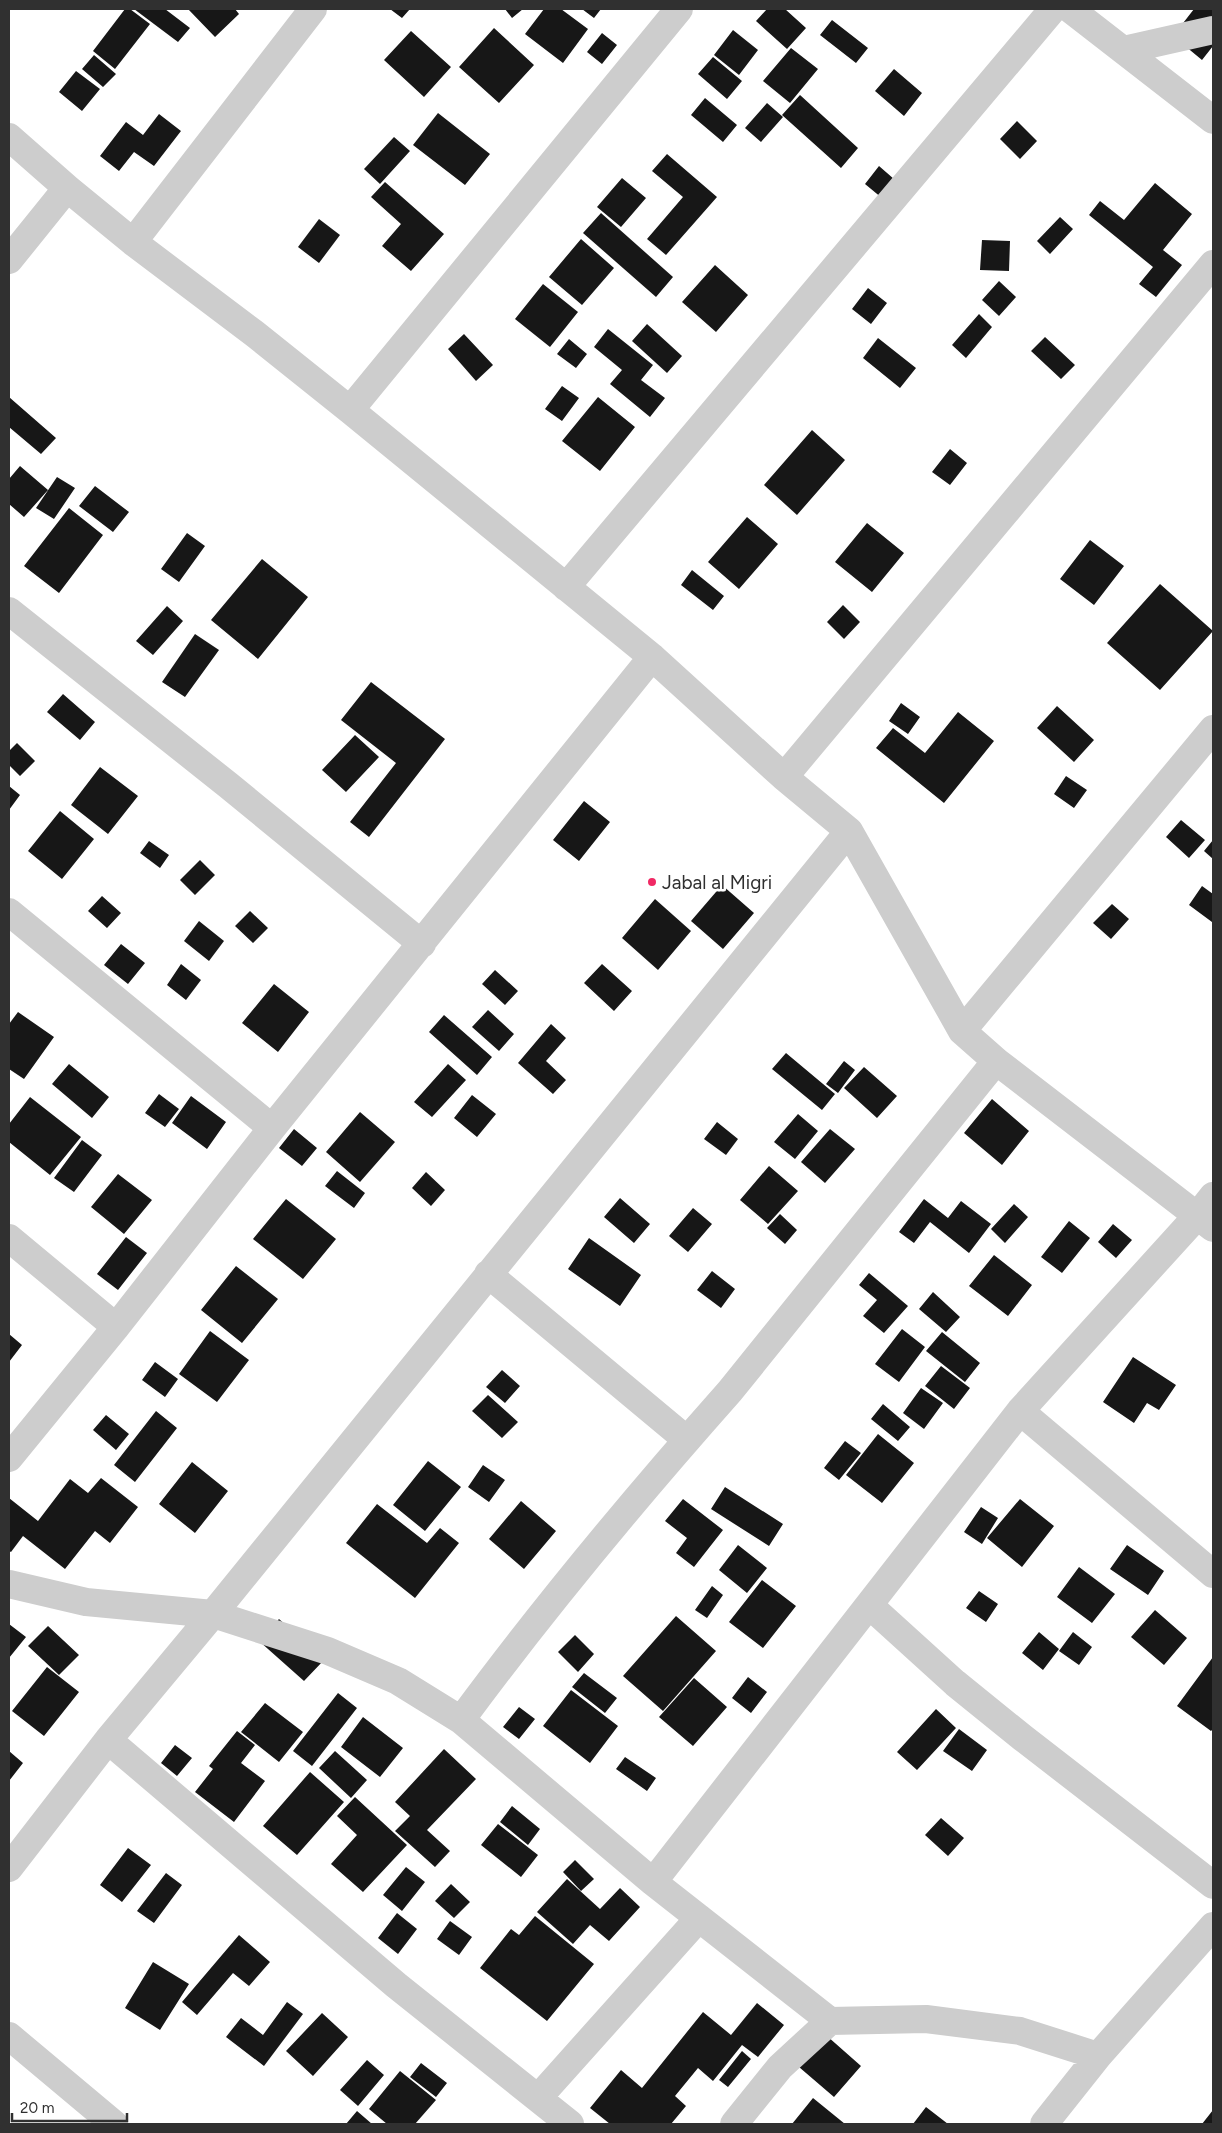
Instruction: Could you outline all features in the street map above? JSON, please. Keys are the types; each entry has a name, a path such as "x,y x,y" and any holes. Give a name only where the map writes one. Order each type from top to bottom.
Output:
{"street":[{"path":"132,242 313,9"},
{"path":"350,410 679,9"},
{"path":"566,587 1052,9"},
{"path":"1070,9 1213,120"},
{"path":"1124,50 1213,30"},
{"path":"9,137 132,242 255,334 652,656 784,777 848,831 962,1031 996,1061 1208,1213 1020,1411 653,1882"},
{"path":"9,260 67,188"},
{"path":"784,777 1213,264"},
{"path":"9,611 228,785 422,944"},
{"path":"9,1458 116,1327 272,1128 652,656"},
{"path":"962,1031 1213,729"},
{"path":"9,1868 108,1740 213,1614 848,831"},
{"path":"9,912 272,1128"},
{"path":"461,1720 519,1642 736,1383 996,1061"},
{"path":"9,1238 116,1327"},
{"path":"488,1274 687,1440"},
{"path":"1020,1411 1213,1574"},
{"path":"9,1584 86,1602 213,1614 337,1655 398,1681 461,1720 653,1882 830,2021 926,2019 1020,2031 1098,2056"},
{"path":"869,1605 956,1683 1023,1738 1213,1886"},
{"path":"108,1740 396,1984 570,2124"},
{"path":"538,2098 700,1918"},
{"path":"1044,2124 1098,2056 1213,1926"},
{"path":"734,2124 780,2067 830,2021"},
{"path":"9,2036 114,2124"}],"building":[{"path":"125,9 130,9 150,24 115,69 93,51"},
{"path":"134,9 165,9 190,28 178,42"},
{"path":"188,9 235,9 239,14 215,37"},
{"path":"390,9 410,9 402,18"},
{"path":"505,9 523,9 512,18"},
{"path":"544,9 561,9 588,29 563,63 525,34"},
{"path":"582,9 601,9 594,18"},
{"path":"767,9 785,9 806,28 787,49 756,21"},
{"path":"1194,9 1213,9 1213,46 1202,60 1173,36"},
{"path":"832,20 868,48 856,63 820,35"},
{"path":"494,28 534,65 499,103 459,67"},
{"path":"733,30 758,50 739,75 714,55"},
{"path":"411,31 451,67 424,97 384,60"},
{"path":"602,33 617,45 602,64 587,52"},
{"path":"791,48 818,69 790,103 763,81"},
{"path":"94,55 116,74 103,87 82,69"},
{"path":"713,57 742,81 727,99 698,74"},
{"path":"894,69 922,93 904,116 875,91"},
{"path":"76,71 100,89 82,111 59,92"},
{"path":"800,95 858,148 841,168 782,115"},
{"path":"705,98 737,125 723,142 691,115"},
{"path":"767,103 783,117 761,142 745,128"},
{"path":"438,113 490,154 465,185 413,145"},
{"path":"159,114 181,131 154,166 134,152 119,171 100,156 126,122 143,135"},
{"path":"1017,121 1037,141 1020,159 1000,139"},
{"path":"394,137 410,151 380,184 364,169"},
{"path":"667,154 717,197 666,255 647,239 683,197 652,171"},
{"path":"879,166 902,186 888,203 865,184"},
{"path":"622,178 646,198 621,227 597,207"},
{"path":"385,182 444,234 411,271 382,246 401,224 371,197"},
{"path":"1155,183 1192,214 1163,250 1182,265 1156,297 1139,284 1153,267 1089,215 1100,201 1124,220"},
{"path":"601,213 673,277 656,297 583,233"},
{"path":"1060,217 1073,229 1050,254 1037,241"},
{"path":"319,219 340,235 319,263 298,247"},
{"path":"581,239 614,268 582,305 549,277"},
{"path":"982,240 1010,241 1009,271 980,270"},
{"path":"715,265 748,295 716,332 682,302"},
{"path":"999,281 1016,297 999,316 982,300"},
{"path":"543,284 578,312 550,347 515,319"},
{"path":"868,288 887,303 871,324 852,309"},
{"path":"979,314 992,327 966,358 952,345"},
{"path":"647,324 682,356 667,373 632,341"},
{"path":"608,329 653,365 641,380 665,398 650,417 610,384 622,370 594,347"},
{"path":"464,334 493,365 476,381 448,349"},
{"path":"1045,337 1075,365 1061,379 1031,351"},
{"path":"878,338 916,368 900,388 863,358"},
{"path":"569,339 587,354 576,368 557,354"},
{"path":"562,386 579,398 562,421 545,409"},
{"path":"9,397 56,438 41,454 9,427"},
{"path":"598,397 635,427 600,471 562,441"},
{"path":"812,430 845,460 797,515 764,485"},
{"path":"950,449 967,463 950,485 932,472"},
{"path":"20,466 48,490 24,517 9,504 9,479"},
{"path":"57,477 75,488 54,519 36,508"},
{"path":"95,486 129,512 113,532 79,506"},
{"path":"69,508 103,535 59,593 24,566"},
{"path":"747,517 778,544 739,589 708,562"},
{"path":"867,523 904,553 872,592 835,562"},
{"path":"187,533 205,546 179,582 161,569"},
{"path":"1090,540 1124,566 1094,605 1060,579"},
{"path":"262,559 308,597 258,659 211,620"},
{"path":"692,570 724,596 713,610 681,585"},
{"path":"1160,584 1213,631 1160,690 1107,643"},
{"path":"843,605 860,622 844,639 827,622"},
{"path":"167,606 183,621 153,655 136,641"},
{"path":"195,634 219,650 185,697 162,682"},
{"path":"371,682 445,739 369,837 350,822 396,763 341,720"},
{"path":"63,694 95,722 80,740 47,712"},
{"path":"901,703 920,717 908,734 889,721"},
{"path":"1057,706 1094,740 1074,762 1037,728"},
{"path":"958,712 994,741 944,803 876,748 893,728 925,753"},
{"path":"355,735 379,757 346,792 322,770"},
{"path":"17,743 35,761 20,776 9,765 9,751"},
{"path":"100,767 138,796 108,834 71,805"},
{"path":"1066,776 1087,790 1074,808 1054,794"},
{"path":"9,786 20,795 9,810"},
{"path":"584,801 610,822 579,861 553,840"},
{"path":"60,811 94,839 62,879 28,851"},
{"path":"1181,820 1205,840 1189,858 1166,837"},
{"path":"1213,840 1213,859 1204,851"},
{"path":"149,841 169,855 160,868 140,853"},
{"path":"200,860 215,875 195,895 180,880"},
{"path":"722,885 754,913 723,949 691,921"},
{"path":"1202,886 1213,894 1212,922 1189,905"},
{"path":"102,896 121,913 107,928 88,911"},
{"path":"655,899 691,931 658,970 622,938"},
{"path":"1112,904 1129,919 1111,939 1093,923"},
{"path":"250,911 268,928 253,943 235,926"},
{"path":"199,921 224,941 209,961 184,941"},
{"path":"121,944 145,963 128,984 104,965"},
{"path":"181,964 201,980 186,1000 167,985"},
{"path":"602,964 632,991 614,1011 584,983"},
{"path":"495,970 518,991 505,1005 482,984"},
{"path":"274,984 309,1012 278,1052 242,1023"},
{"path":"488,1010 514,1034 499,1051 472,1027"},
{"path":"18,1012 54,1037 24,1079 9,1069 9,1024"},
{"path":"444,1015 492,1057 477,1075 429,1032"},
{"path":"551,1024 566,1038 546,1061 566,1080 553,1094 518,1063"},
{"path":"786,1053 835,1094 822,1110 772,1069"},
{"path":"844,1061 855,1070 838,1093 826,1084"},
{"path":"69,1064 109,1097 92,1118 52,1084"},
{"path":"448,1064 466,1080 432,1117 414,1102"},
{"path":"864,1067 897,1096 877,1118 844,1088"},
{"path":"159,1094 179,1109 165,1127 145,1113"},
{"path":"472,1095 496,1114 477,1137 454,1118"},
{"path":"191,1096 226,1122 207,1149 172,1123"},
{"path":"30,1097 81,1137 50,1175 9,1142 9,1124"},
{"path":"992,1099 1029,1131 1002,1165 964,1133"},
{"path":"360,1112 395,1142 360,1182 326,1152"},
{"path":"798,1114 818,1131 795,1159 774,1142"},
{"path":"717,1122 738,1139 726,1155 704,1139"},
{"path":"294,1129 317,1148 302,1166 279,1148"},
{"path":"830,1129 855,1149 825,1183 801,1162"},
{"path":"82,1140 102,1155 74,1192 54,1178"},
{"path":"769,1166 798,1191 768,1224 740,1200"},
{"path":"337,1171 365,1193 354,1208 325,1186"},
{"path":"426,1172 445,1190 431,1206 412,1188"},
{"path":"118,1174 152,1200 124,1234 91,1207"},
{"path":"620,1198 650,1224 634,1243 604,1217"},
{"path":"286,1199 336,1239 303,1279 253,1239"},
{"path":"924,1199 948,1218 961,1201 991,1224 969,1253 930,1222 914,1243 899,1232"},
{"path":"1014,1204 1028,1217 1005,1243 991,1229"},
{"path":"693,1208 712,1224 688,1252 669,1236"},
{"path":"780,1214 797,1230 785,1244 767,1228"},
{"path":"1069,1221 1090,1238 1062,1273 1041,1257"},
{"path":"1113,1224 1132,1240 1116,1258 1098,1242"},
{"path":"126,1237 147,1253 118,1290 97,1274"},
{"path":"589,1238 641,1275 620,1306 568,1269"},
{"path":"994,1255 1032,1285 1008,1316 969,1286"},
{"path":"236,1266 278,1299 242,1343 201,1310"},
{"path":"712,1271 735,1289 721,1308 697,1290"},
{"path":"869,1273 908,1306 884,1333 863,1316 877,1300 859,1285"},
{"path":"933,1292 960,1317 946,1332 919,1309"},
{"path":"902,1329 925,1347 899,1382 875,1364"},
{"path":"210,1331 249,1360 217,1402 179,1374"},
{"path":"942,1332 980,1363 965,1382 926,1351"},
{"path":"9,1334 22,1345 9,1362"},
{"path":"1133,1357 1176,1385 1159,1410 1147,1403 1134,1423 1103,1402"},
{"path":"155,1362 178,1379 165,1397 142,1380"},
{"path":"941,1366 970,1388 954,1409 925,1386"},
{"path":"502,1370 520,1386 505,1403 486,1387"},
{"path":"921,1388 943,1403 924,1429 903,1413"},
{"path":"488,1395 518,1422 502,1438 472,1411"},
{"path":"883,1404 910,1427 898,1441 871,1419"},
{"path":"156,1411 177,1428 135,1482 114,1465"},
{"path":"106,1415 129,1434 116,1450 93,1430"},
{"path":"878,1434 914,1463 882,1503 846,1475"},
{"path":"845,1441 861,1453 839,1480 824,1468"},
{"path":"428,1461 461,1487 425,1531 393,1505"},
{"path":"192,1462 228,1491 195,1533 159,1504"},
{"path":"483,1465 505,1480 489,1502 468,1487"},
{"path":"101,1478 138,1507 110,1543 95,1531 65,1569 23,1536 11,1552 9,1551 9,1498 38,1521 70,1479 88,1493"},
{"path":"725,1487 783,1524 769,1546 711,1509"},
{"path":"683,1499 723,1530 694,1567 676,1553 687,1538 665,1521"},
{"path":"1020,1499 1054,1526 1022,1567 987,1538"},
{"path":"521,1501 556,1531 524,1569 489,1539"},
{"path":"377,1504 427,1543 440,1528 459,1543 415,1598 346,1543"},
{"path":"981,1507 998,1518 982,1544 964,1532"},
{"path":"738,1545 767,1568 747,1593 719,1570"},
{"path":"1127,1545 1164,1571 1148,1595 1110,1569"},
{"path":"1079,1567 1115,1594 1092,1623 1057,1597"},
{"path":"762,1580 796,1606 763,1648 729,1622"},
{"path":"712,1586 723,1595 707,1618 695,1610"},
{"path":"979,1591 998,1604 986,1622 966,1608"},
{"path":"1155,1610 1187,1638 1164,1665 1131,1637"},
{"path":"676,1616 716,1651 663,1711 623,1676"},
{"path":"279,1619 324,1660 304,1681 259,1641"},
{"path":"9,1624 26,1637 9,1658"},
{"path":"48,1626 79,1655 59,1675 28,1646"},
{"path":"1039,1632 1059,1649 1043,1670 1022,1653"},
{"path":"1073,1632 1092,1647 1079,1665 1059,1651"},
{"path":"575,1635 594,1654 578,1672 558,1652"},
{"path":"1213,1657 1213,1729 1211,1731 1177,1706"},
{"path":"47,1667 79,1692 44,1736 12,1711"},
{"path":"584,1673 617,1698 605,1713 572,1687"},
{"path":"748,1677 767,1692 751,1713 732,1698"},
{"path":"694,1678 727,1707 693,1746 659,1717"},
{"path":"571,1690 618,1726 590,1763 543,1726"},
{"path":"338,1693 357,1708 312,1766 293,1751"},
{"path":"265,1703 303,1732 279,1762 241,1732"},
{"path":"519,1707 535,1719 519,1739 503,1727"},
{"path":"936,1709 956,1728 917,1770 897,1752"},
{"path":"363,1717 403,1748 380,1777 341,1747"},
{"path":"959,1729 987,1750 972,1771 943,1751"},
{"path":"237,1731 255,1745 241,1763 265,1781 234,1822 195,1792 213,1769 209,1766"},
{"path":"175,1745 192,1758 177,1776 161,1763"},
{"path":"444,1749 476,1779 427,1830 450,1851 435,1867 395,1831 410,1816 395,1802"},
{"path":"9,1751 23,1763 9,1781"},
{"path":"335,1751 367,1780 351,1798 319,1768"},
{"path":"625,1757 656,1778 647,1791 616,1769"},
{"path":"310,1772 344,1802 297,1855 263,1826"},
{"path":"355,1797 407,1845 363,1892 331,1864 357,1835 337,1816"},
{"path":"512,1806 540,1829 528,1845 500,1822"},
{"path":"941,1818 964,1838 948,1856 925,1835"},
{"path":"498,1824 538,1855 521,1877 481,1845"},
{"path":"128,1848 151,1865 122,1902 100,1885"},
{"path":"575,1860 594,1879 581,1891 563,1872"},
{"path":"406,1867 425,1882 402,1911 383,1895"},
{"path":"166,1873 182,1885 154,1923 137,1911"},
{"path":"567,1879 600,1909 620,1888 640,1907 609,1941 590,1925 573,1944 537,1912"},
{"path":"451,1884 470,1902 454,1918 435,1901"},
{"path":"397,1913 417,1929 398,1954 378,1938"},
{"path":"535,1916 594,1964 547,2021 480,1968 511,1929 519,1935"},
{"path":"450,1921 472,1937 459,1955 437,1939"},
{"path":"239,1935 270,1962 249,1986 233,1973 197,2015 182,2002"},
{"path":"153,1962 189,1984 160,2030 125,2008"},
{"path":"287,2002 303,2014 264,2066 226,2037 241,2018 263,2035"},
{"path":"757,2003 784,2025 758,2057 742,2045 713,2081 698,2068 675,2096 686,2106 671,2124 610,2124 590,2108 621,2070 642,2088 703,2012 731,2035"},
{"path":"322,2013 348,2037 313,2076 286,2051"},
{"path":"827,2036 861,2066 834,2097 799,2067"},
{"path":"742,2051 751,2059 728,2087 719,2080"},
{"path":"367,2060 384,2075 358,2106 340,2090"},
{"path":"421,2063 447,2083 436,2097 410,2077"},
{"path":"400,2071 436,2100 415,2124 387,2124 369,2109"},
{"path":"813,2098 845,2124 792,2124"},
{"path":"926,2107 948,2124 913,2124"},
{"path":"1213,2110 1213,2124 1202,2124"},
{"path":"357,2111 372,2124 346,2124"}],"place":[{"name":"Jabal al Migri","path":"652,882"}]}
